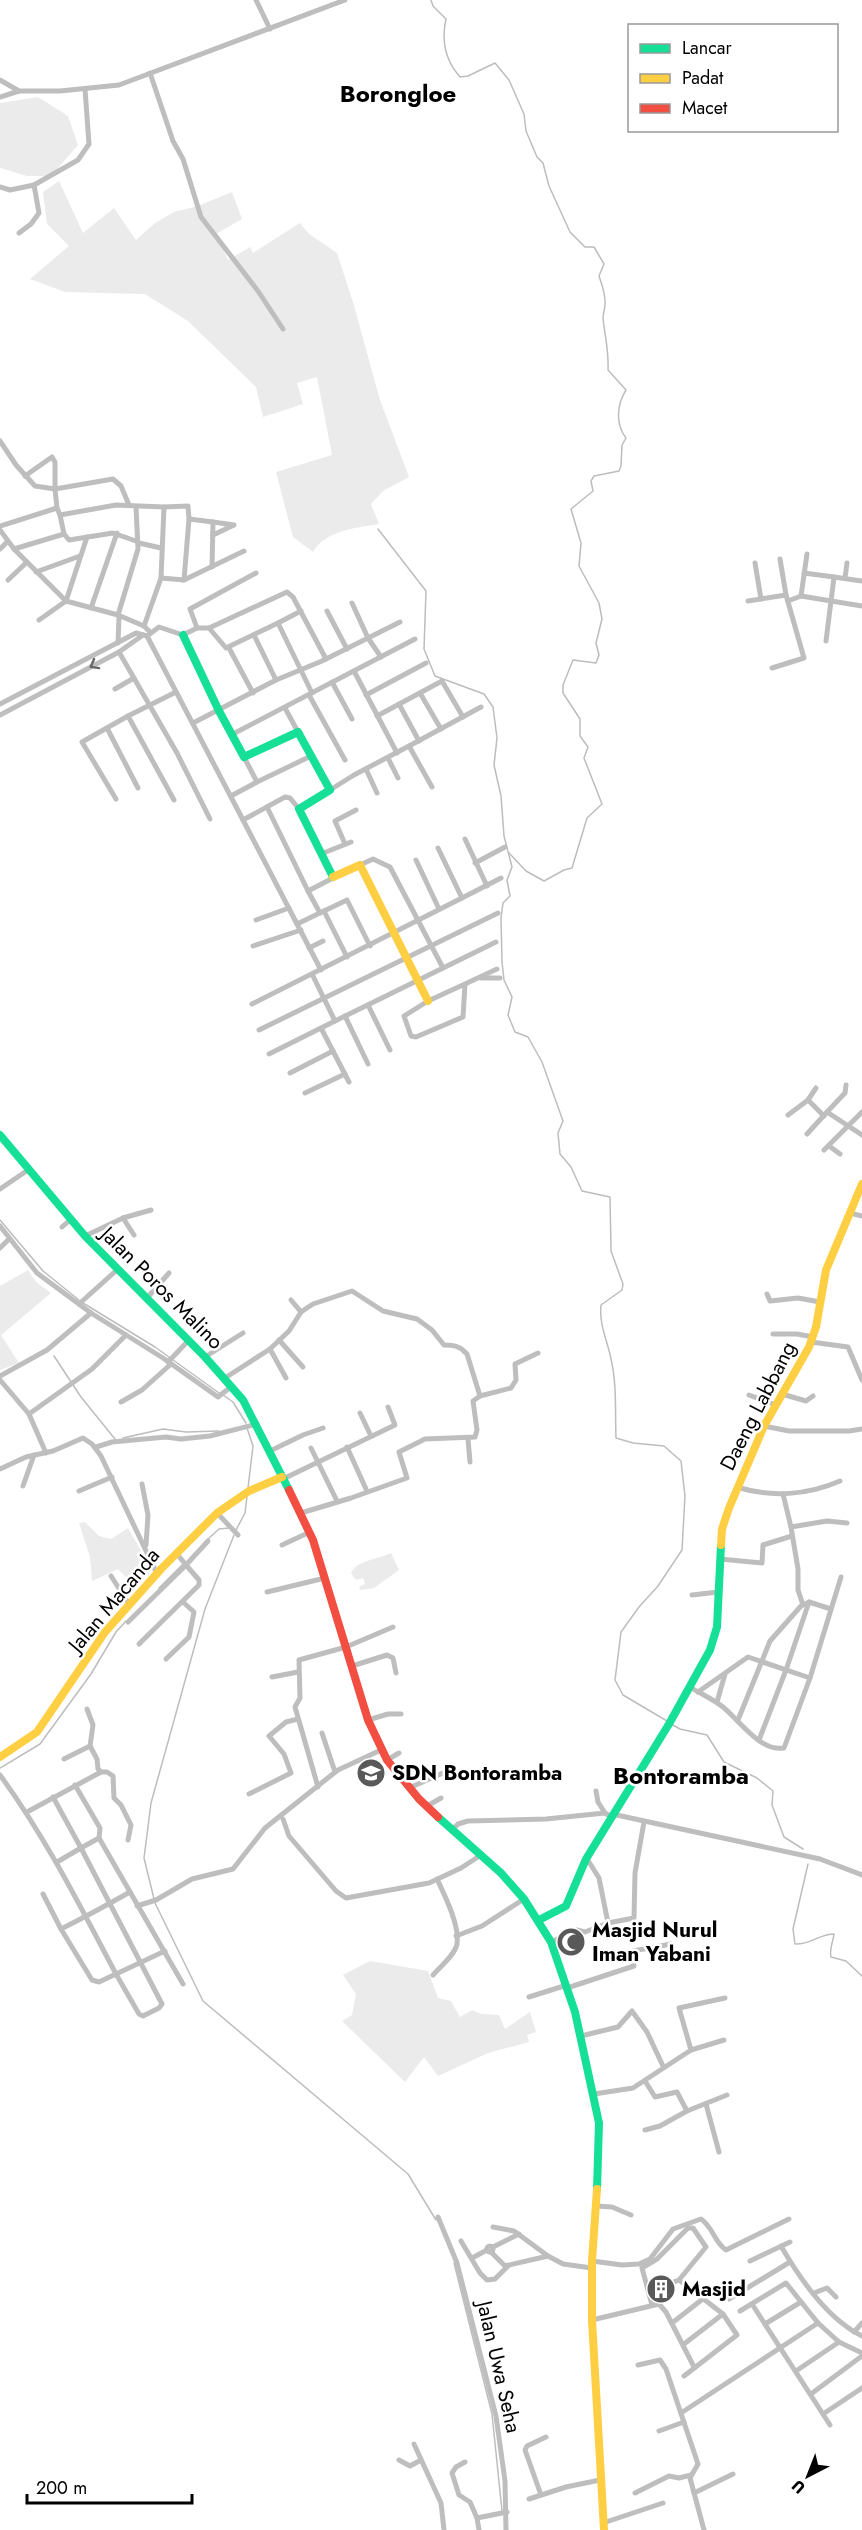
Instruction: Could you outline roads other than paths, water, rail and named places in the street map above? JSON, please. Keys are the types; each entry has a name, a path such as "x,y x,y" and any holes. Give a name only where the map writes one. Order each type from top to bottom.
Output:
{"street":[{"path":"256,0 270,28"},
{"path":"1,94 119,85 345,0"},
{"path":"150,73 173,141 183,159 201,217 258,291 283,329"},
{"path":"0,80 19,92"},
{"path":"0,187 10,190 34,185 78,160 86,149 89,137 85,89"},
{"path":"19,233 31,224 39,213 34,185"},
{"path":"0,441 25,476 37,487 55,489 116,480 125,493 129,505"},
{"path":"25,476 52,458 55,462 57,508 64,534 69,540 117,533 137,542 161,548"},
{"path":"60,515 116,505 188,506 184,580"},
{"path":"118,643 119,616 137,542 136,507"},
{"path":"164,507 161,578 144,626 321,970"},
{"path":"0,526 57,508"},
{"path":"189,519 234,525 213,535"},
{"path":"212,567 213,522"},
{"path":"0,530 14,549 66,601 119,616 144,626"},
{"path":"91,608 117,533"},
{"path":"14,549 64,534"},
{"path":"39,620 66,601 87,537"},
{"path":"0,549 8,542"},
{"path":"161,578 184,580 244,551"},
{"path":"801,596 807,554"},
{"path":"36,572 80,556"},
{"path":"772,668 804,658 787,598 780,559"},
{"path":"8,580 27,562"},
{"path":"755,563 761,599"},
{"path":"845,578 847,563"},
{"path":"197,628 190,609 256,573"},
{"path":"804,573 862,581"},
{"path":"826,641 834,577"},
{"path":"0,715 119,652 159,627 183,635 197,628 208,628 285,592 293,597 326,659"},
{"path":"748,601 801,596 862,606"},
{"path":"352,603 368,638 381,657"},
{"path":"327,610 347,648"},
{"path":"208,628 224,648 230,648 301,611"},
{"path":"193,723 276,680 326,659 400,622"},
{"path":"278,623 345,760"},
{"path":"0,704 136,633 147,634"},
{"path":"183,635 231,735 257,782"},
{"path":"254,635 276,680"},
{"path":"231,735 415,639"},
{"path":"230,648 253,693"},
{"path":"119,652 150,705 210,819"},
{"path":"366,695 426,663"},
{"path":"354,671 397,753"},
{"path":"115,688 134,678"},
{"path":"377,716 442,681 463,717"},
{"path":"333,682 352,719"},
{"path":"116,799 82,742 176,692"},
{"path":"420,693 441,729"},
{"path":"399,704 419,741"},
{"path":"299,809 366,769 482,707"},
{"path":"285,708 330,790"},
{"path":"128,716 174,800"},
{"path":"107,728 138,788"},
{"path":"244,757 298,732"},
{"path":"409,746 432,787"},
{"path":"231,796 311,756"},
{"path":"388,758 398,778"},
{"path":"366,769 377,793"},
{"path":"243,820 287,796 299,809 333,878"},
{"path":"267,807 309,891 347,957"},
{"path":"321,854 348,843 334,821 356,810"},
{"path":"465,839 487,886"},
{"path":"475,862 504,847"},
{"path":"438,848 462,898"},
{"path":"309,891 373,860 390,867 429,946 443,968"},
{"path":"416,860 440,909"},
{"path":"360,865 428,1001"},
{"path":"252,1004 501,878"},
{"path":"297,924 347,900 370,946"},
{"path":"256,920 289,908"},
{"path":"259,1030 498,912"},
{"path":"254,946 301,930"},
{"path":"309,948 323,941"},
{"path":"269,1054 496,942"},
{"path":"465,984 463,1017 413,1037 403,1017 428,1001 497,969"},
{"path":"312,974 334,1021"},
{"path":"477,978 500,978"},
{"path":"368,1005 390,1050"},
{"path":"345,1016 368,1064"},
{"path":"321,1028 349,1082"},
{"path":"290,1073 333,1051"},
{"path":"305,1093 345,1074"},
{"path":"807,1134 845,1093 846,1085"},
{"path":"788,1115 808,1100 816,1089"},
{"path":"808,1100 826,1114 862,1135"},
{"path":"840,1154 827,1148 862,1112"},
{"name":"Jalan Poros Malino","path":"0,1135 86,1236 225,1378 228,1388 250,1426 270,1451 310,1532 368,1720 381,1750 409,1788 501,1873 524,1899 551,1942 581,2036 594,2094 599,2140 592,2264 592,2320 604,2527"},
{"path":"0,1189 28,1170"},
{"name":"Daeng Labbang","path":"539,1920 566,1906 589,1862 609,1815 675,1714 714,1637 718,1618 722,1529 737,1487 764,1426 803,1360 812,1340 826,1270 862,1184"},
{"path":"86,1236 123,1218 151,1210"},
{"path":"850,1213 862,1216"},
{"path":"123,1218 134,1235"},
{"path":"62,1227 71,1219"},
{"path":"0,1226 37,1273 81,1301 91,1313 170,1363 218,1397 228,1388"},
{"path":"0,1248 9,1239"},
{"path":"81,1301 118,1269"},
{"path":"147,1298 169,1273"},
{"path":"225,1378 270,1349 289,1331 301,1312 313,1304 352,1291 383,1311 417,1319 426,1325 444,1345 457,1346 463,1350 467,1354 480,1396"},
{"path":"766,1294 770,1301 798,1298 820,1302"},
{"path":"291,1300 301,1312"},
{"path":"46,1453 29,1414 0,1378 48,1350 91,1313"},
{"path":"206,1357 243,1333"},
{"path":"772,1334 797,1334 812,1340 848,1347 862,1380"},
{"path":"29,1414 92,1369 126,1335"},
{"path":"121,1402 142,1390 170,1363 189,1340"},
{"path":"279,1340 303,1367"},
{"path":"270,1349 286,1378"},
{"path":"301,1513 407,1478 399,1452 425,1439 468,1439 477,1435 473,1401 480,1396 511,1388 516,1380 515,1364 538,1353"},
{"path":"782,1394 806,1401 813,1396"},
{"path":"749,1395 776,1405"},
{"path":"282,1478 395,1425 388,1407"},
{"path":"360,1413 371,1436"},
{"path":"96,1447 112,1442 210,1436 250,1426"},
{"path":"764,1426 789,1431 862,1429"},
{"path":"270,1451 323,1428"},
{"path":"0,1469 83,1438 96,1447 157,1574"},
{"path":"468,1439 470,1462"},
{"path":"347,1447 366,1489"},
{"path":"311,1448 336,1499"},
{"path":"23,1486 34,1455"},
{"path":"79,1491 112,1477"},
{"name":"Jalan Macanda","path":"0,1757 37,1732 105,1632 157,1574 217,1513 249,1491 282,1478"},
{"path":"737,1487 764,1493 783,1494 819,1489 840,1481"},
{"path":"142,1484 148,1515 146,1547"},
{"path":"783,1494 792,1527 798,1569 798,1590 806,1603 831,1609"},
{"path":"217,1513 237,1534"},
{"path":"792,1527 827,1521 847,1523"},
{"path":"282,1545 310,1532"},
{"path":"720,1559 762,1563 761,1546 792,1536"},
{"path":"128,1622 208,1540"},
{"path":"140,1644 200,1582 177,1554"},
{"path":"111,1576 129,1604"},
{"path":"690,1687 717,1702 759,1740 774,1748 784,1748 810,1678 841,1577"},
{"path":"267,1592 325,1578"},
{"path":"692,1595 718,1592"},
{"path":"166,1659 190,1633 194,1612 183,1602"},
{"path":"738,1720 770,1641 806,1603"},
{"path":"759,1740 786,1670 806,1603"},
{"path":"318,1787 295,1707 300,1698 299,1660 346,1647 393,1627"},
{"path":"352,1666 387,1655 393,1658 396,1673"},
{"path":"698,1692 748,1657 810,1678"},
{"path":"272,1677 298,1672"},
{"path":"717,1702 725,1674"},
{"path":"87,1709 93,1725 90,1746 97,1761 98,1770 101,1772"},
{"path":"368,1720 388,1714 401,1714"},
{"path":"249,1794 291,1773 284,1754 269,1736 286,1722 298,1719"},
{"path":"322,1733 335,1772"},
{"path":"64,1759 90,1746"},
{"path":"137,1906 156,1900 192,1879 233,1869 265,1828 335,1772 381,1750"},
{"path":"387,1760 399,1753"},
{"path":"409,1788 452,1769"},
{"path":"27,1812 101,1772 112,1774 114,1798 130,1820 128,1840"},
{"path":"0,1775 27,1812 57,1862 139,2014 146,2015 162,2004 52,1797"},
{"path":"75,1785 100,1828 99,1838 183,1984"},
{"path":"596,1791 598,1802 609,1815"},
{"path":"427,1806 441,1798"},
{"path":"453,1829 458,1824 468,1821 609,1815 820,1859 862,1875"},
{"path":"283,1819 289,1836 336,1891 346,1898 437,1879 481,1855"},
{"path":"551,1942 577,1930 585,1932 608,1923 634,1918 635,1873 644,1822"},
{"path":"57,1862 99,1838"},
{"path":"589,1862 600,1881 608,1923"},
{"path":"433,1975 456,1948 450,1906 437,1879"},
{"path":"62,1929 130,1892"},
{"path":"43,1894 92,1980 99,1982 165,1951"},
{"path":"456,1936 482,1926 524,1899"},
{"path":"530,1997 634,1966 631,1953 633,1951 671,1944"},
{"path":"691,2050 679,2008 725,1998"},
{"path":"581,2036 618,2027 632,2011 647,2032 663,2066"},
{"path":"594,2094 624,2091 645,2081 663,2066 691,2050 724,2040"},
{"path":"645,2081 654,2097 677,2092 687,2111"},
{"path":"645,2130 660,2126 687,2111 727,2095"},
{"path":"706,2104 720,2152"},
{"path":"596,2206 612,2207 631,2215"},
{"name":"Jalan Uwa Seha","path":"438,2217 457,2263 495,2412 503,2462 506,2530"},
{"path":"493,2227 508,2228 563,2264 622,2265 639,2264 650,2259 673,2229 701,2219 709,2225 719,2246 726,2250 789,2219"},
{"path":"592,2320 659,2304 674,2282 679,2280 706,2247 693,2228 688,2228 657,2259 642,2268 652,2305"},
{"path":"472,2258 519,2234"},
{"path":"461,2241 480,2273 490,2280 508,2266 548,2256"},
{"path":"750,2261 790,2242"},
{"path":"781,2246 790,2262 831,2313 862,2336"},
{"path":"490,2250 505,2266 508,2266"},
{"path":"729,2299 790,2262"},
{"path":"679,2280 723,2314 735,2330 736,2337 684,2376"},
{"path":"740,2311 784,2283 818,2324 839,2342 862,2355 811,2394"},
{"path":"814,2293 827,2288 836,2297"},
{"path":"672,2323 704,2298"},
{"path":"765,2324 801,2302"},
{"path":"659,2304 684,2344 694,2367"},
{"path":"752,2304 830,2425"},
{"path":"684,2344 723,2314"},
{"path":"854,2332 862,2323"},
{"path":"681,2413 818,2324"},
{"path":"796,2372 839,2342"},
{"path":"638,2365 653,2360 660,2360 663,2363 698,2464 690,2478 704,2530"},
{"path":"823,2414 862,2388"},
{"path":"659,2432 684,2422"},
{"path":"541,2495 525,2450 527,2446 546,2437"},
{"path":"414,2444 441,2503 444,2530"},
{"path":"399,2460 410,2466 422,2460"},
{"path":"465,2462 456,2467 453,2474 459,2495 469,2501 480,2530"},
{"path":"694,2493 733,2474"},
{"path":"635,2493 669,2476 679,2478 691,2475"},
{"path":"529,2499 600,2480"},
{"path":"604,2527 663,2503"},
{"path":"477,2518 504,2512"}],"waterway":[{"path":"431,0 433,6 446,19 445,50 460,77 468,76 495,63 509,80 524,114 526,131 537,157 543,163 549,186 570,232 585,247 594,247 604,264 599,276 605,297 603,318 608,370 626,390 618,414 620,427 626,438 622,445 619,471 594,476 591,481 593,491 571,509 581,543 579,566 599,603 602,619 596,643 599,655 596,663 573,660 563,685 563,693 580,719 580,736 588,747 584,758 602,804 587,818 572,868 544,881 526,871 509,853"},
{"path":"378,529 426,591 424,649 435,676 484,694 493,707 497,738 494,765 501,796 504,836 512,867 507,880 510,896 503,903 501,918 504,980 512,997 508,1015 515,1032 528,1037 542,1062 563,1121 558,1133 560,1154 571,1167 582,1191 610,1197 611,1251 623,1284 622,1290 601,1305 601,1312 614,1379 616,1438 633,1443 664,1446 681,1461 685,1496 682,1550 658,1586 621,1632 615,1680 623,1695 667,1721"},
{"path":"0,1220 43,1271 79,1300"},
{"path":"83,1303 155,1347 219,1393"},
{"path":"54,1356 81,1397 115,1439"},
{"path":"223,1395 233,1402 246,1423"},
{"path":"247,1428 253,1446 248,1488"},
{"path":"123,1438 163,1429 186,1432 219,1431"},
{"path":"236,1530 245,1513 247,1496"},
{"path":"208,1539 219,1529 229,1528"},
{"path":"234,1535 205,1609 151,1803 144,1858 155,1903 203,2001 408,2174 436,2220"},
{"path":"159,1588 183,1564"},
{"path":"0,1768 40,1744 91,1674 116,1632 126,1621"},
{"path":"671,1724 680,1729 707,1735 724,1762 757,1778 773,1791 772,1805 784,1837 803,1849"},
{"path":"808,1864 793,1929 795,1944 834,1934 831,1957 846,1961 862,1976"},
{"path":"454,2263 492,2414 502,2511"}],"place":[{"name":"SDN Bontoramba","path":"371,1773"},
{"name":"Masjid Nurul Iman Yabani","path":"571,1942"},
{"name":"Masjid","path":"661,2289"}],"district":[{"name":"Borongloe","path":"398,94"},
{"name":"Bontoramba","path":"681,1776"}]}
